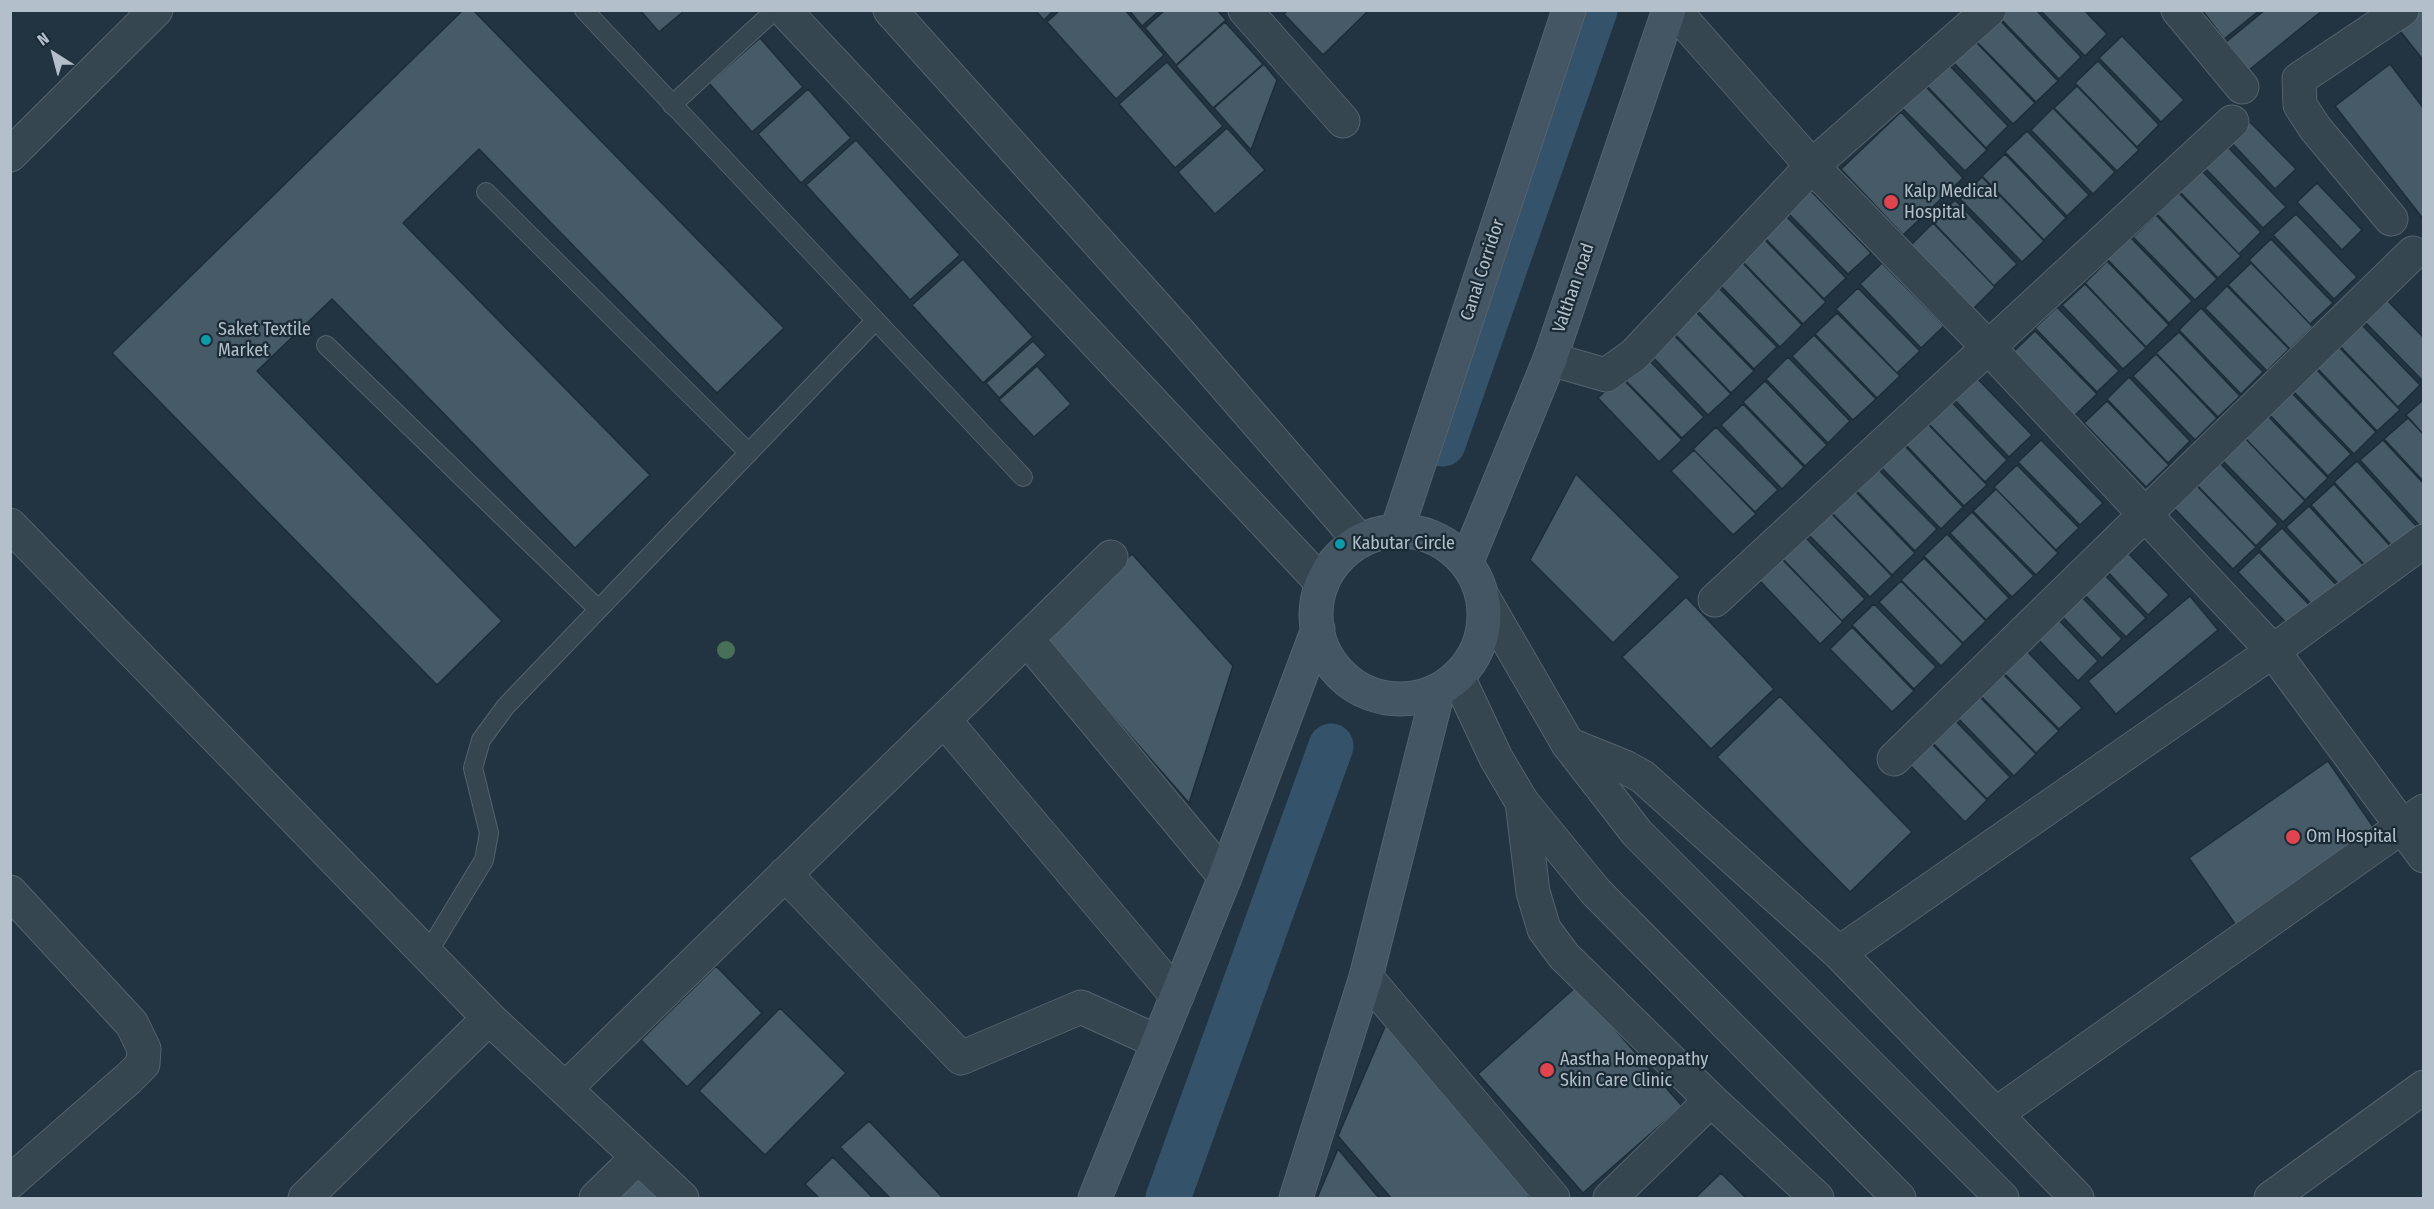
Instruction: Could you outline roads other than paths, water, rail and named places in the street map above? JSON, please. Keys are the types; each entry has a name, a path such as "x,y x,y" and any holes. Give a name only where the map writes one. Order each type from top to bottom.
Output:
{"main road":[{"name":"Canal Corridor","path":"1397,530 1569,10"},
{"name":"Valthan road","path":"1467,561 1550,359 1669,10"},
{"path":"1296,1198 1366,977 1448,684 1481,641 1484,599 1467,561 1436,538 1397,530 1360,541 1338,558 1322,583 1316,612 1319,641 1341,676 1373,695 1412,699 1448,684"},
{"path":"1095,1198 1225,877 1318,629"}],"street":[{"path":"10,155 156,10"},
{"path":"784,10 1322,583"},
{"path":"890,10 1177,330 1360,541"},
{"path":"1245,10 1343,121"},
{"path":"1674,10 1812,166 1989,348 2273,651 2413,818 2424,856"},
{"path":"1550,359 1606,375 1634,355 1812,166 1989,10"},
{"path":"2178,10 2242,87"},
{"path":"2391,219 2315,129 2300,105 2300,79 2402,10"},
{"path":"1715,600 2232,122"},
{"path":"1894,759 2413,253"},
{"path":"10,525 489,1018 682,1198"},
{"path":"1839,953 2273,651 2424,541"},
{"path":"565,1089 1111,557"},
{"path":"1484,599 1568,744 1636,833 2002,1198"},
{"path":"1027,639 1225,877"},
{"path":"1448,684 1522,802 1596,892 1899,1198"},
{"path":"944,720 1177,996"},
{"path":"1568,744 1625,767 1643,777 1839,953 2077,1198"},
{"path":"1522,802 1533,892 1544,929 1564,956 1806,1195"},
{"path":"1996,1114 2413,818"},
{"path":"785,874 961,1058 1081,1007 1158,1042"},
{"path":"10,892 132,1024 144,1049 142,1064 129,1078 10,1182"},
{"path":"1366,977 1553,1198"},
{"path":"305,1198 489,1018"},
{"path":"2271,1198 2424,1087"},
{"path":"1610,1198 1711,1100"},
{"path":"596,1198 638,1157"}],"lane":[{"path":"584,10 1023,477"},
{"path":"672,105 775,10"},
{"path":"486,192 749,453"},
{"path":"427,954 484,860 489,833 473,768 481,740 506,706 875,321"},
{"path":"326,345 598,609"}],"waterway":[{"path":"1443,444 1595,10"},
{"path":"1168,1198 1331,746"}],"place":[{"name":"Kalp Medical Hospital","path":"1891,202"},
{"name":"Saket Textile Market","path":"206,340"},
{"name":"Kabutar Circle","path":"1340,544"},
{"name":"Om Hospital","path":"2293,837"},
{"name":"Aastha Homeopathy Skin Care Clinic","path":"1547,1070"}]}
